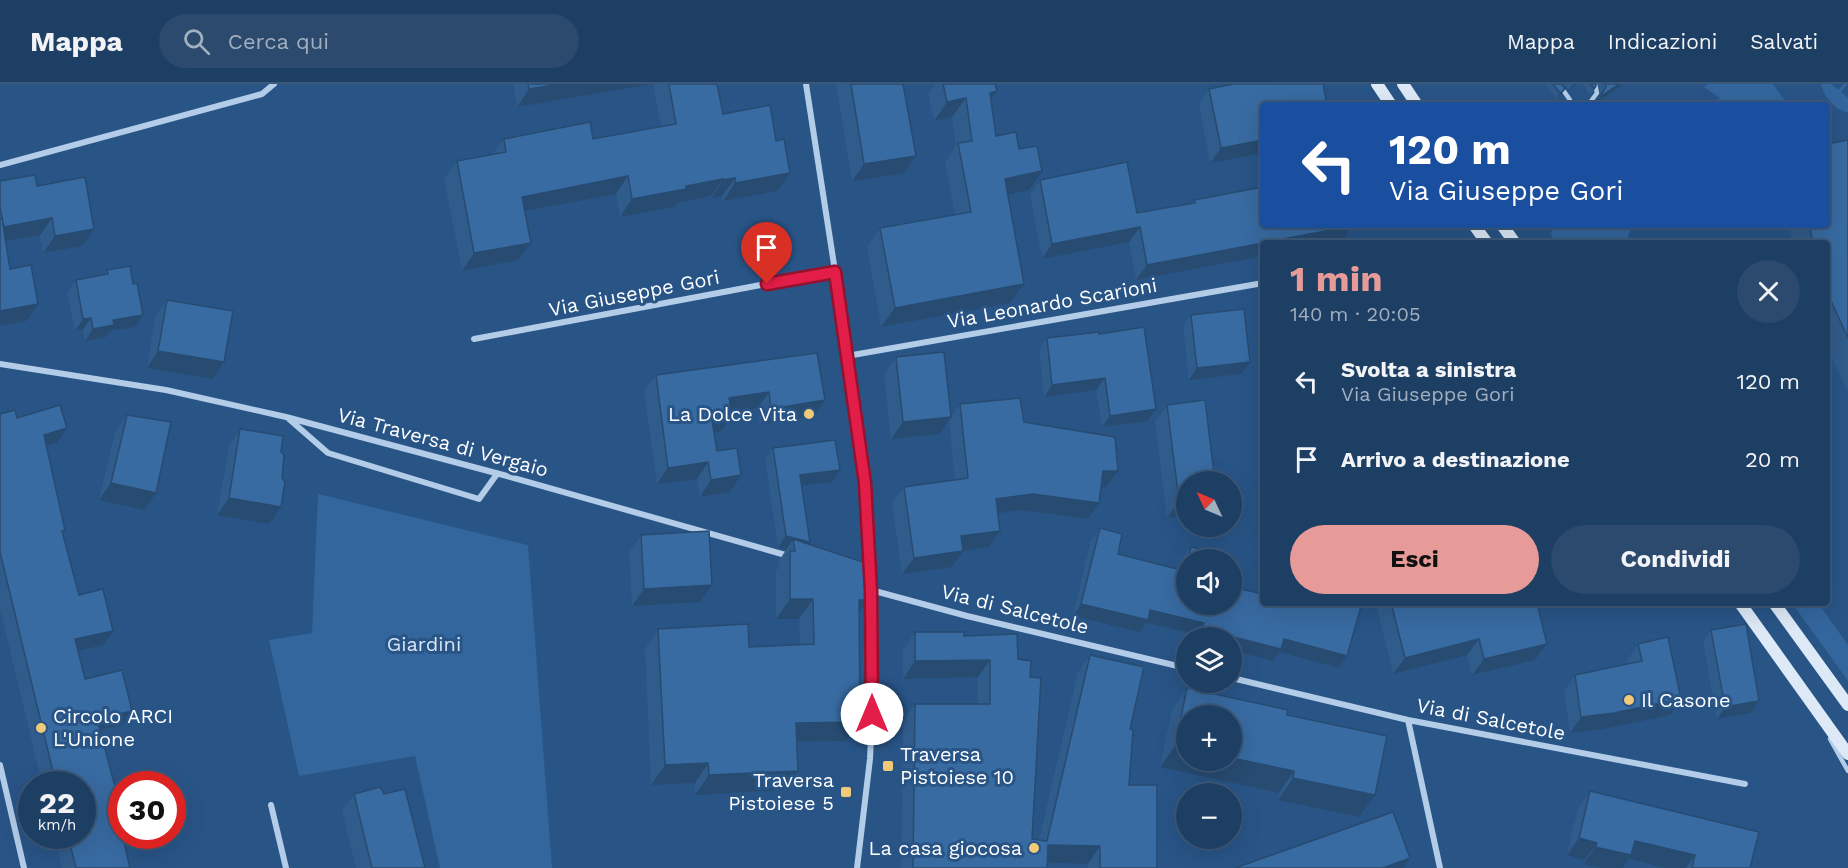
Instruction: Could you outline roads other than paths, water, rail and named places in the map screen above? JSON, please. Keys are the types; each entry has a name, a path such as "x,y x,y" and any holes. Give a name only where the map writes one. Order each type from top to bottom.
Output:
{"main road":[{"path":"1377,84 1389,102"},
{"path":"1403,84 1415,102"},
{"path":"1742,606 1848,754"},
{"path":"1776,606 1848,705"}],"street":[{"path":"806,84 865,483 871,590 870,759 856,868"},
{"path":"0,165 262,94 274,85"},
{"name":"Via Giuseppe Gori","path":"474,339 835,272"},
{"name":"Via Leonardo Scarioni","path":"847,356 1260,285"},
{"name":"Via Traversa di Vergaio","path":"0,364 166,390 286,417 791,556"},
{"path":"286,417 328,453 479,499 497,474"},
{"path":"859,576 870,579"},
{"name":"Via di Salcetole","path":"871,590 1176,666"},
{"name":"Via di Salcetole","path":"1242,680 1408,720 1745,784"},
{"path":"1408,720 1440,868"},
{"path":"0,765 4,796 24,868"},
{"path":"271,805 286,868"}],"lane":[{"path":"1558,84 1570,102"},
{"path":"1590,102 1597,93 1595,84"},
{"path":"1809,700 1848,771"}],"place":[{"name":"La Dolce Vita","path":"809,414"},
{"name":"Il Casone","path":"1629,700"},
{"name":"Circolo ARCI L'Unione","path":"41,728"},
{"name":"Traversa Pistoiese 10","path":"888,766"},
{"name":"Traversa Pistoiese 5","path":"846,792"},
{"name":"La casa giocosa","path":"1034,848"}],"park label":[{"name":"Giardini","path":"424,644"}]}
